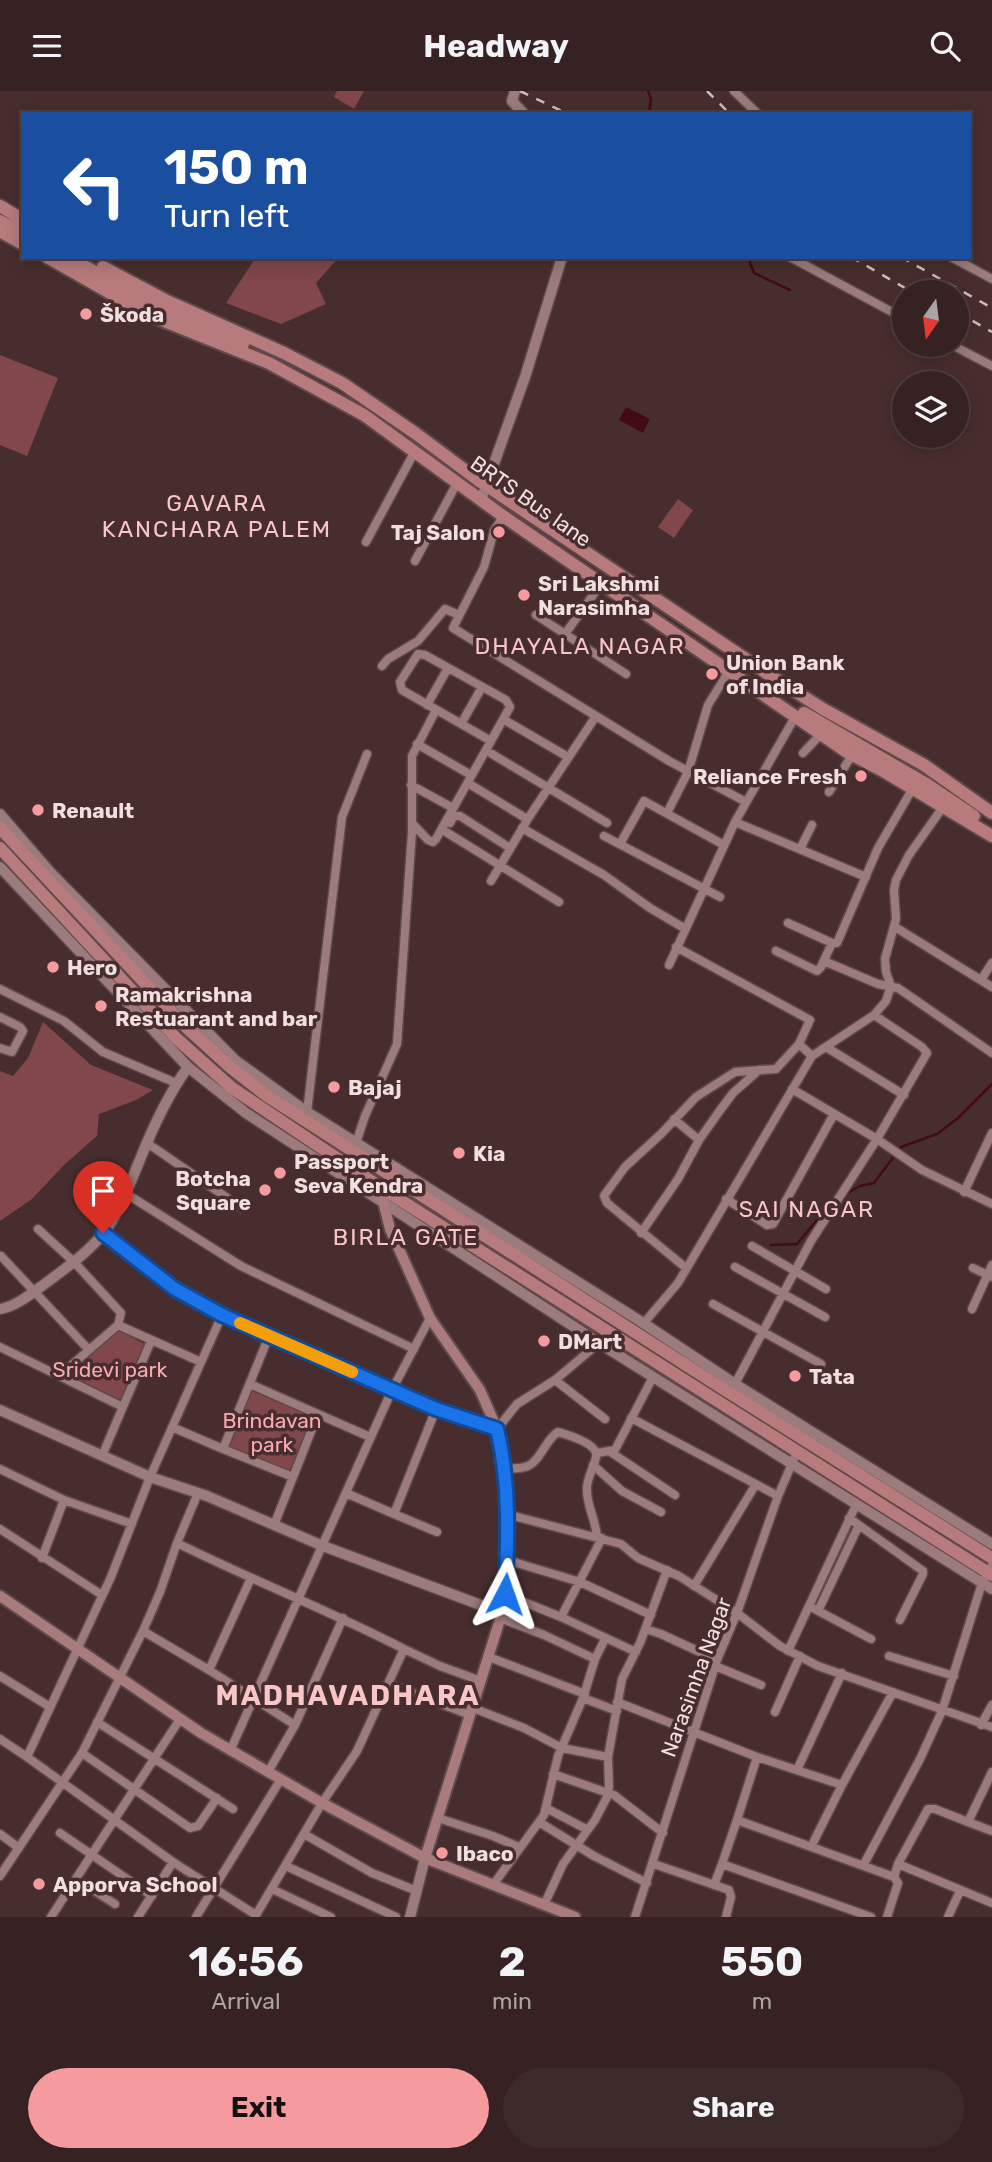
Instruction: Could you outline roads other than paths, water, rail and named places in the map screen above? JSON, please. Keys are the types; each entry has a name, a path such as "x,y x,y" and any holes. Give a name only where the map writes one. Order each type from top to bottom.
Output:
{"main road":[{"path":"0,206 21,219"},
{"path":"0,221 21,232"},
{"path":"0,231 21,243"},
{"path":"51,259 149,315 269,363 312,384 364,415 457,483 484,493 503,516 795,717 852,755 992,836"},
{"name":"BRTS Bus lane","path":"72,259 152,304 266,354 341,393 801,711 928,785 992,827"},
{"path":"88,259 167,301 305,363 342,383 484,493 823,709 925,765 992,813"},
{"path":"0,828 153,993 209,1049 277,1103 394,1172 992,1558"},
{"path":"0,848 168,1029 205,1065 263,1110 383,1195 794,1457 989,1574"},
{"path":"394,1172 383,1195 390,1229 430,1318 480,1390 497,1429 505,1469 507,1560 501,1615 425,1858"},
{"path":"0,1596 180,1719 322,1803 425,1858 575,1917"}],"street":[{"path":"515,91 512,101 522,112"},
{"path":"734,91 756,112"},
{"path":"484,493 526,377 561,259"},
{"path":"794,259 892,312"},
{"path":"955,259 992,279"},
{"path":"970,354 992,366"},
{"path":"366,542 415,450"},
{"path":"415,561 457,483"},
{"path":"503,516 494,531 484,567 458,615 454,630 688,772 746,802"},
{"path":"565,634 601,584"},
{"path":"382,666 388,659 418,641 445,609 458,615"},
{"path":"536,615 626,674"},
{"path":"412,823 433,842 453,808 471,775 491,741 510,707 506,700 425,655 418,654 400,682 402,690 491,741"},
{"path":"356,1143 397,1044 412,823 412,756 448,668"},
{"path":"667,813 688,772 705,713 729,671"},
{"path":"461,724 482,687"},
{"path":"491,881 527,819 596,716"},
{"path":"669,965 735,822 795,717"},
{"path":"508,722 568,757"},
{"path":"803,754 821,734"},
{"path":"416,744 471,775"},
{"path":"307,1112 342,817 367,754"},
{"path":"492,754 607,823"},
{"path":"829,792 852,755"},
{"path":"411,785 453,808"},
{"path":"471,785 527,819"},
{"path":"788,923 832,943 839,941 881,841 913,788"},
{"path":"620,844 642,802 647,801 724,845"},
{"path":"643,1324 678,1283 811,1056 874,1016 886,1001 891,986 885,959 895,927 894,890 900,870 943,807"},
{"path":"0,814 50,871 235,1060 394,1172 643,1324 992,1544"},
{"path":"438,844 454,816 460,815 510,848"},
{"path":"735,822 866,877"},
{"path":"800,849 812,825"},
{"path":"522,828 604,874 650,908 684,928"},
{"path":"446,832 559,902"},
{"path":"604,836 720,897"},
{"path":"0,867 188,1067 282,1138 383,1195 653,1377 794,1457 856,1505 989,1574"},
{"path":"895,927 992,987"},
{"path":"776,951 817,971 832,943"},
{"path":"676,947 810,1020 799,1044 776,1069 741,1070 696,1097 661,1135 625,1167 604,1196 607,1203 641,1233 686,1268"},
{"path":"824,961 878,984 898,988 992,1053"},
{"path":"981,980 992,964"},
{"path":"0,989 64,1021 103,1052 176,1083"},
{"path":"735,1384 811,1241 877,1139 927,1053 874,1016"},
{"path":"0,1017 23,1031 12,1052 0,1048"},
{"path":"799,1044 811,1056"},
{"path":"826,1047 904,1095"},
{"path":"0,1309 9,1307 74,1262 103,1233 125,1193 176,1083 188,1067"},
{"path":"641,1233 678,1179 699,1140 733,1093 759,1070"},
{"path":"792,1089 877,1139 922,1170 992,1204"},
{"path":"726,1199 767,1225 773,1224 834,1114"},
{"path":"674,1119 699,1140"},
{"path":"964,1192 992,1133"},
{"path":"146,1143 242,1208"},
{"path":"125,1193 241,1266 414,1349"},
{"path":"38,1229 74,1262 121,1313 118,1325 60,1375"},
{"path":"103,1233 175,1289 222,1315 436,1409 497,1429 517,1404 555,1380 599,1343"},
{"path":"752,1246 826,1289"},
{"path":"1,1256 89,1350"},
{"path":"971,1309 990,1276 992,1265"},
{"path":"735,1267 825,1317"},
{"path":"973,1268 990,1276"},
{"path":"713,1304 821,1364"},
{"path":"27,1757 102,1595 150,1477 222,1315"},
{"path":"230,1751 370,1437 430,1318"},
{"path":"118,1325 201,1362"},
{"path":"223,1449 269,1336"},
{"path":"102,1456 151,1341"},
{"path":"0,1347 123,1406"},
{"path":"611,1453 618,1446 653,1377"},
{"path":"555,1380 605,1419"},
{"path":"250,1384 370,1437"},
{"path":"394,1514 436,1409"},
{"path":"0,1410 150,1477 198,1493 323,1546 501,1615 596,1659"},
{"path":"274,1525 318,1414"},
{"path":"631,1418 778,1496"},
{"path":"173,1427 293,1478"},
{"path":"505,1469 532,1463 558,1432 580,1440 597,1453 611,1453 676,1495"},
{"path":"561,1617 580,1582 599,1537 587,1492 597,1453"},
{"name":"Narasimha Nagar","path":"635,1917 716,1663 794,1457"},
{"path":"593,1465 622,1491 661,1512"},
{"path":"0,1469 64,1500 132,1524"},
{"path":"694,1586 756,1484"},
{"path":"0,1876 82,1753 121,1678 160,1593 198,1493"},
{"path":"346,1493 437,1532"},
{"path":"42,1558 64,1500"},
{"path":"788,1651 856,1505"},
{"path":"506,1514 621,1544 638,1558 667,1570 737,1613 788,1651 818,1666 992,1727"},
{"path":"849,1518 923,1570 900,1620"},
{"path":"818,1611 859,1525"},
{"path":"0,1531 102,1595"},
{"path":"177,1543 343,1618 440,1666 481,1681"},
{"path":"507,1560 580,1582 651,1615"},
{"path":"544,1905 563,1864 588,1830 608,1792 608,1757 624,1672 646,1629 667,1570"},
{"path":"989,1574 992,1589"},
{"path":"864,1864 920,1759 942,1711 989,1574"},
{"path":"209,1670 251,1578"},
{"path":"505,1594 636,1652"},
{"path":"809,1606 871,1639"},
{"path":"268,1772 295,1725 343,1618"},
{"path":"646,1629 761,1685"},
{"path":"144,1631 295,1725"},
{"path":"493,1885 539,1822 546,1808 562,1748 605,1639"},
{"path":"0,1739 173,1862 256,1916 322,1803 357,1751 404,1649"},
{"path":"889,1656 954,1676"},
{"path":"489,1657 584,1696 693,1730 758,1757 842,1785"},
{"path":"775,1712 800,1657"},
{"path":"797,1770 842,1673"},
{"path":"0,1676 50,1707"},
{"path":"389,1684 524,1728 562,1748 608,1757"},
{"path":"812,1845 893,1692"},
{"path":"981,1725 992,1705"},
{"path":"51,1917 180,1719"},
{"path":"97,1722 233,1809"},
{"path":"82,1753 193,1829 198,1826 217,1798"},
{"path":"714,1885 758,1757"},
{"path":"968,1822 992,1772"},
{"path":"553,1774 608,1792 663,1833"},
{"path":"196,1917 281,1779"},
{"path":"546,1808 588,1830"},
{"path":"894,1877 898,1864 928,1809 935,1809 992,1831"},
{"path":"439,1818 519,1847"},
{"path":"737,1820 894,1877 898,1883 887,1917"},
{"path":"539,1822 576,1846 647,1884"},
{"path":"60,1833 152,1896"},
{"path":"0,1834 19,1848"},
{"path":"304,1834 372,1873 417,1891"},
{"path":"414,1916 425,1858"},
{"path":"138,1917 173,1862"},
{"path":"654,1864 731,1892 726,1917"},
{"path":"722,1864 871,1917"},
{"path":"898,1864 992,1903"},
{"path":"286,1866 396,1917"},
{"path":"76,1879 115,1904"},
{"path":"272,1889 331,1917"},
{"path":"948,1917 960,1891"}],"waterway":[{"path":"648,91 651,99 649,112"},
{"path":"749,259 754,273 790,290"},
{"path":"844,1195 860,1186 874,1183 901,1147 937,1134 958,1118 992,1084"},
{"path":"771,1245 797,1244 832,1202"}],"railway":[{"path":"520,91 564,112"},
{"path":"707,91 728,112"},
{"path":"854,259 892,281"},
{"path":"905,259 992,308"},
{"path":"970,319 992,332"}],"place":[{"name":"Škoda","path":"86,314"},
{"name":"Taj Salon","path":"499,532"},
{"name":"Sri Lakshmi Narasimha","path":"524,595"},
{"name":"Union Bank of India","path":"712,674"},
{"name":"Reliance Fresh","path":"861,776"},
{"name":"Renault","path":"38,810"},
{"name":"Hero","path":"53,967"},
{"name":"Ramakrishna Restuarant and bar","path":"101,1006"},
{"name":"Bajaj","path":"334,1087"},
{"name":"Kia","path":"459,1153"},
{"name":"Passport Seva Kendra","path":"280,1173"},
{"name":"Botcha Square","path":"265,1190"},
{"name":"DMart","path":"544,1341"},
{"name":"Tata","path":"795,1376"},
{"name":"Ibaco","path":"442,1853"},
{"name":"Apporva School","path":"39,1884"}],"district":[{"name":"GAVARA KANCHARA PALEM","path":"217,516"},
{"name":"DHAYALA NAGAR","path":"580,646"},
{"name":"SAI NAGAR","path":"807,1209"},
{"name":"BIRLA GATE","path":"406,1237"},
{"name":"MADHAVADHARA","path":"348,1695"}],"park label":[{"name":"Sridevi park","path":"110,1369"},
{"name":"Brindavan park","path":"272,1432"}]}
